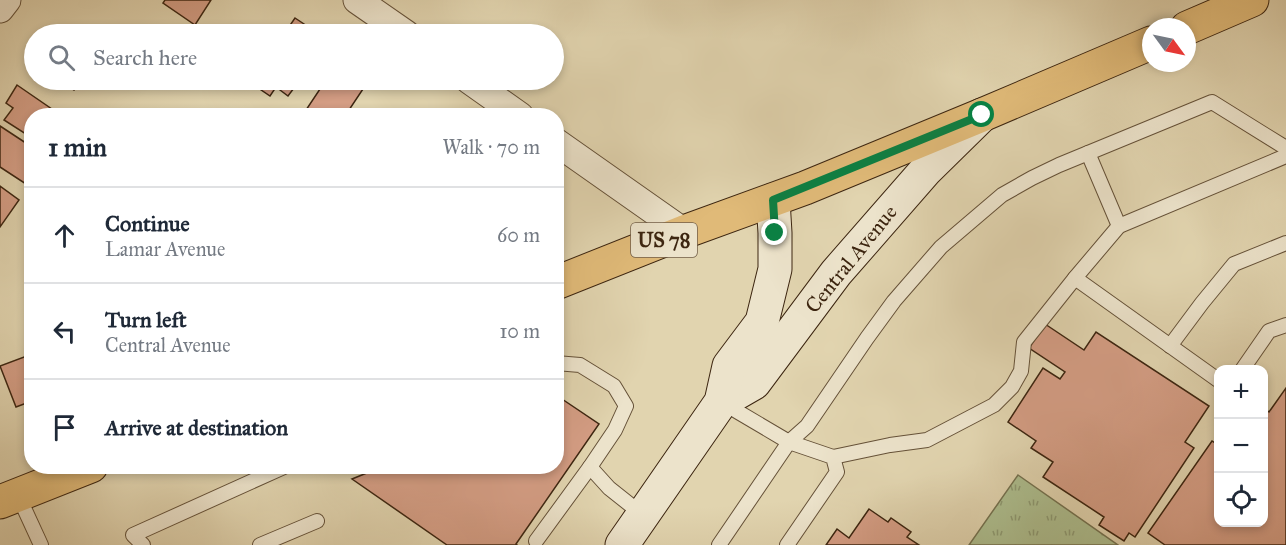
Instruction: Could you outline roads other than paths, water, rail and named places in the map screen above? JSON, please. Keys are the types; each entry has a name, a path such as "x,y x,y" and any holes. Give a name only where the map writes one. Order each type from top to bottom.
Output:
{"main road":[{"path":"1196,24 1252,0"},
{"name":"US 78","path":"564,280 684,232 773,200 1142,47"},
{"name":"Central Avenue","path":"721,402 754,383 843,264 926,170 982,115"},
{"name":"Central Avenue","path":"622,545 721,402 729,366 762,322 775,269 773,200"},
{"path":"9,499 71,474"}],"street":[{"path":"0,9 6,0"},
{"path":"357,0 392,24"},
{"path":"483,90 509,108"},
{"path":"564,148 684,232"}],"lane":[{"path":"719,545 789,442 807,426 894,301 941,247 1002,195 1088,153 1212,102 1286,148"},
{"path":"1088,153 1119,226"},
{"path":"721,402 789,442 833,458 927,440 994,405 1012,387 1021,371 1024,342 1119,226 1286,156"},
{"path":"1170,346 1234,264 1286,243"},
{"path":"1075,278 1214,377"},
{"path":"1245,365 1269,331 1286,325"},
{"path":"536,541 615,430 626,406 614,386 580,365 564,364"},
{"path":"787,545 837,472 833,458"},
{"path":"590,467 609,488 643,515"},
{"path":"143,545 134,535 268,474"},
{"path":"9,499 41,545"},
{"path":"260,545 317,521"}]}
